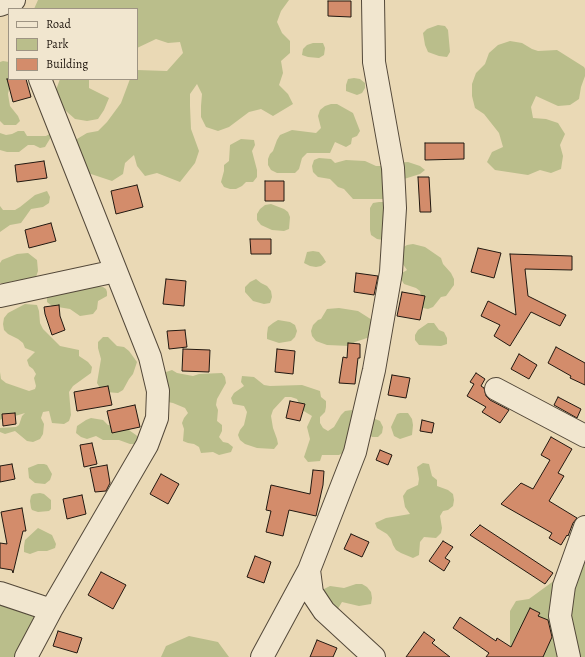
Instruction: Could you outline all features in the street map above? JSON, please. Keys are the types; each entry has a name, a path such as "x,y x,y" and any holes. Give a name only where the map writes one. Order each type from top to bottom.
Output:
{"street":[{"path":"262,657 309,570 355,452 374,370 391,272 395,208 393,168 374,62 373,0"},
{"path":"26,657 51,610 147,445 157,418 158,391 150,357 40,80"},
{"path":"0,296 116,271"},
{"path":"496,389 585,436"},
{"path":"569,657 560,616 564,586 585,527"},
{"path":"309,570 312,593 324,611 374,657"},
{"path":"0,593 51,610"}],"green space":[{"path":"38,0 289,0 281,11 277,22 282,33 290,41 290,53 281,61 283,73 279,85 288,94 293,104 273,116 261,109 249,112 229,127 218,131 206,127 201,117 202,94 197,84 190,94 190,106 191,129 199,151 195,163 180,182 157,173 145,176 137,166 134,155 125,163 123,174 112,181 88,173 76,152 77,139 87,133 98,131 107,122 121,103 130,80 138,80 138,70 167,71 183,53 180,42 168,43 156,39 138,48 138,8 34,8"},
{"path":"438,25 445,26 448,30 450,52 447,57 428,52 425,45 423,33 427,29"},
{"path":"510,41 522,43 538,51 557,50 585,69 585,76 579,99 570,105 558,106 536,96 531,107 533,118 546,119 558,123 565,134 560,145 563,156 561,169 551,173 540,170 528,175 495,170 487,162 492,152 503,147 499,133 484,114 475,108 472,96 472,84 476,73 485,64 489,53 498,45"},
{"path":"313,43 323,43 325,48 324,55 319,58 302,55 303,49 307,45"},
{"path":"0,62 8,62 8,80 11,80 8,94 10,106 20,121 16,125 4,125 0,121"},
{"path":"348,79 360,79 365,83 365,88 362,93 357,95 346,91"},
{"path":"60,80 89,80 89,88 109,98 98,119 87,121 75,119 66,111 58,102 56,90"},
{"path":"331,104 337,104 353,113 360,131 357,136 352,138 351,144 346,147 335,142 330,153 307,153 302,158 299,169 295,173 277,173 271,170 268,165 268,159 280,135 292,130 316,133 321,128 318,116 320,110"},
{"path":"18,131 24,131 27,136 46,136 51,133 57,138 51,137 45,147 40,148 34,145 28,145 19,152 7,152 0,150 0,133 6,135"},
{"path":"241,139 254,140 255,145 252,151 257,170 257,177 253,182 246,182 236,189 230,189 224,187 221,182 224,165 229,161 230,145"},
{"path":"319,158 331,159 335,163 346,160 365,161 376,166 408,162 420,166 425,170 420,174 404,179 385,199 353,199 344,189 338,187 330,179 318,177 313,172 312,166 314,160"},
{"path":"47,191 50,197 49,203 43,207 31,209 21,223 10,225 0,232 0,206 3,210 15,210 35,195"},
{"path":"386,202 383,240 377,239 371,235 370,230 370,208 373,203"},
{"path":"271,204 288,212 290,217 289,229 284,231 272,230 261,225 257,220 257,214 260,209 265,205"},
{"path":"413,244 425,247 441,258 443,264 454,279 454,285 446,296 441,297 433,307 428,309 423,308 420,291 404,284 401,279 402,273 407,270 400,260 402,248"},
{"path":"307,252 319,252 326,262 321,266 316,267 304,263"},
{"path":"28,253 37,260 38,271 36,277 31,280 12,281 6,284 0,283 0,263 2,260 17,254"},
{"path":"256,279 267,286 271,291 272,297 270,303 264,304 253,301 245,292 245,287"},
{"path":"93,286 103,287 106,289 107,296 98,301 97,309 93,314 80,316 70,309 52,306 47,302 47,296 72,292"},
{"path":"25,304 37,305 40,323 43,329 60,346 79,350 79,356 88,362 92,367 91,373 73,386 69,392 71,415 69,421 64,424 52,423 49,411 43,412 41,418 44,424 43,434 40,439 33,442 27,441 15,431 5,434 0,432 0,428 16,427 19,425 22,416 25,413 15,416 9,415 0,420 0,372 1,379 6,383 29,391 35,389 36,386 34,378 36,374 29,366 27,360 35,352 25,348 23,343 8,334 4,330 3,324 4,318 8,313"},
{"path":"339,308 358,311 380,325 379,334 355,342 350,346 327,345 316,341 312,336 311,331 313,325 321,319 327,309"},
{"path":"278,320 290,322 295,325 297,331 295,337 291,341 279,343 267,339 268,327"},
{"path":"428,323 434,323 439,330 444,332 447,338 447,344 441,346 419,345 415,340 415,335 418,330"},
{"path":"103,337 108,337 117,346 124,347 137,362 133,374 123,390 118,393 106,392 100,388 97,383 101,359 98,342"},
{"path":"172,370 177,373 193,376 199,374 222,373 225,377 226,383 217,399 217,421 222,425 222,431 219,437 223,442 228,443 233,447 231,452 219,455 213,452 201,453 199,447 183,441 184,429 182,423 188,413 185,408 168,402 165,378 166,372"},
{"path":"242,376 254,377 264,385 302,385 320,391 321,397 326,401 326,407 325,412 320,417 320,423 323,428 328,431 334,427 345,411 352,410 351,441 345,452 339,455 322,455 320,461 308,462 304,457 310,439 307,427 312,416 302,410 297,399 291,397 285,397 273,410 271,416 278,444 274,449 257,448 245,444 240,440 238,435 244,425 247,412 244,406 233,404 231,398 234,393 244,386 241,382"},
{"path":"408,413 412,419 413,425 412,435 400,439 394,436 391,427 397,414"},
{"path":"91,418 103,420 108,425 126,428 141,440 136,444 130,444 119,440 103,440 96,436 87,439 81,437 76,433 77,426"},
{"path":"373,418 380,421 383,427 382,433 378,437 372,437 370,435"},
{"path":"423,463 429,464 432,476 437,480 437,486 448,490 453,494 454,500 453,506 448,510 443,511 440,516 442,528 441,533 436,538 424,537 420,542 419,555 413,558 396,550 391,539 387,534 377,528 375,523 386,518 410,514 405,507 403,496 407,490 418,485 419,479 417,467"},
{"path":"38,464 47,465 52,474 50,480 45,484 35,483 29,478 28,468"},
{"path":"33,494 44,494 51,500 51,509 49,511 38,512 32,510 31,508 31,496"},
{"path":"38,528 52,535 56,544 55,548 30,554 24,552 25,540"},
{"path":"585,537 585,657 510,657 510,611 516,601 529,599 555,580 562,557 581,543"},
{"path":"356,584 362,584 371,592 371,604 359,606 342,602 336,612 324,614 311,613 309,607 318,592 330,586 344,588"},
{"path":"0,603 38,615 15,657 0,657"},
{"path":"189,636 218,642 229,657 161,657 166,646"}],"building":[{"path":"328,1 351,1 351,17 328,16"},
{"path":"7,79 26,80 31,97 13,102"},
{"path":"425,143 464,143 464,159 425,160"},
{"path":"44,161 47,178 17,182 15,165"},
{"path":"418,177 429,177 431,212 420,212"},
{"path":"265,181 284,181 284,201 265,201"},
{"path":"137,185 143,207 116,214 111,191"},
{"path":"51,223 56,241 29,248 25,230"},
{"path":"250,239 271,239 271,254 251,254"},
{"path":"478,248 501,253 494,278 471,272"},
{"path":"510,254 572,256 572,270 525,269 528,296 566,315 560,326 531,312 510,346 494,336 500,325 481,316 488,301 516,315"},
{"path":"356,273 378,276 374,295 354,292"},
{"path":"166,279 186,281 184,306 163,304"},
{"path":"402,292 425,296 420,320 397,316"},
{"path":"59,305 60,316 65,330 52,335 44,307"},
{"path":"185,330 187,347 169,349 167,331"},
{"path":"348,343 360,344 360,358 358,358 355,384 339,383 343,357 347,358"},
{"path":"556,347 585,363 585,385 570,378 571,376 548,363"},
{"path":"183,349 210,350 209,372 182,371"},
{"path":"277,349 295,351 293,374 275,372"},
{"path":"519,354 537,365 529,379 511,369"},
{"path":"476,373 485,379 481,386 484,388 486,396 490,400 509,410 500,423 482,412 486,407 467,396 474,384 470,382"},
{"path":"392,375 410,378 406,398 388,395"},
{"path":"108,386 112,405 77,411 74,392"},
{"path":"558,397 581,409 577,418 554,405"},
{"path":"290,401 305,404 300,421 286,418"},
{"path":"135,405 140,427 112,433 107,411"},
{"path":"15,413 16,424 3,426 2,414"},
{"path":"422,420 434,423 432,433 420,431"},
{"path":"551,437 572,449 558,473 564,476 549,501 577,518 573,523 568,536 567,535 561,545 549,538 552,533 501,504 521,483 533,489 550,460 541,455"},
{"path":"92,443 97,464 84,467 80,445"},
{"path":"380,450 392,455 388,465 376,460"},
{"path":"12,464 15,479 0,482 0,466"},
{"path":"107,465 110,483 106,491 95,492 90,468"},
{"path":"313,470 324,471 323,485 316,516 289,510 283,536 266,532 271,511 266,510 271,485 310,494"},
{"path":"161,474 179,484 168,504 150,494"},
{"path":"82,495 86,514 67,519 63,499"},
{"path":"22,508 26,531 23,531 13,573 12,570 0,568 0,543 7,544 1,512"},
{"path":"480,525 553,573 545,584 470,535"},
{"path":"351,534 369,542 362,557 344,549"},
{"path":"443,541 453,547 445,558 450,561 444,571 429,561"},
{"path":"255,556 271,562 264,583 247,577"},
{"path":"101,572 126,585 113,609 88,595"},
{"path":"530,608 540,613 538,616 548,620 552,637 543,657 486,657 489,653 453,628 460,617 496,641 497,638 511,647"},
{"path":"58,631 82,638 77,653 53,646"},
{"path":"424,632 435,640 432,643 450,657 406,657"},
{"path":"317,640 337,648 333,657 310,657"}]}
